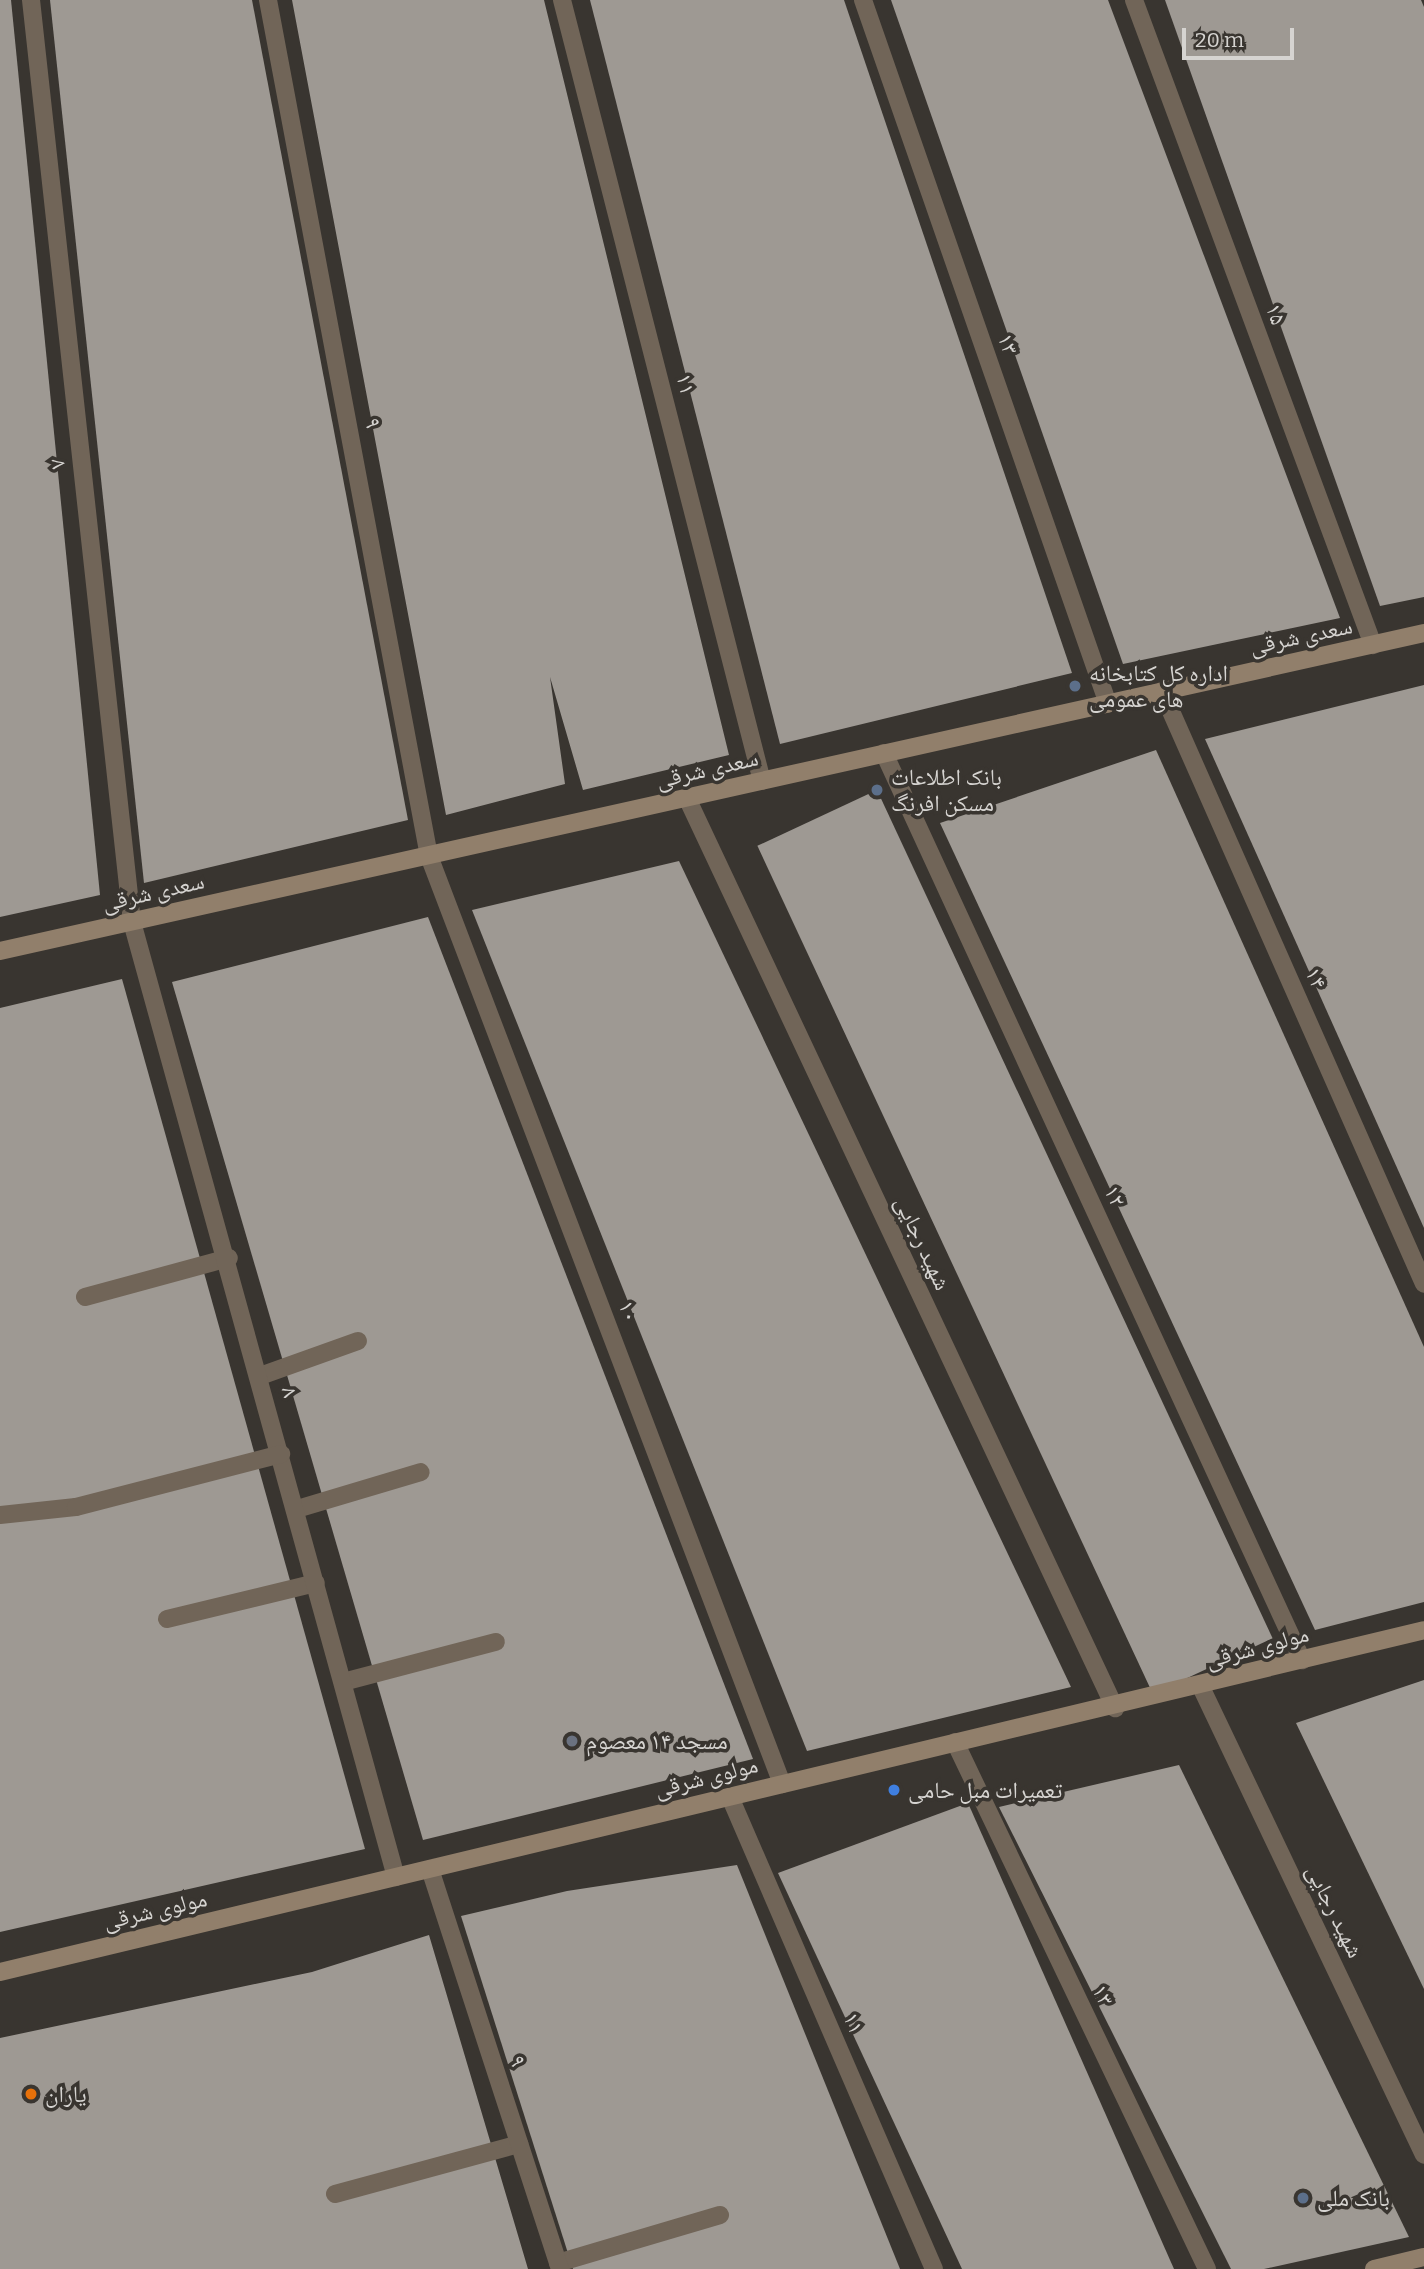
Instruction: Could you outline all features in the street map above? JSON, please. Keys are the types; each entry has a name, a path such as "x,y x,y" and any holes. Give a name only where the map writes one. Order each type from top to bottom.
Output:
{"main road":[{"name":"سعدی شرقی","path":"0,951 1424,633"},
{"name":"مولوی شرقی","path":"0,1972 955,1742 1115,1708 1424,1630"},
{"path":"1374,2269 1424,2258"}],"street":[{"name":"۷","path":"31,0 132,922"},
{"name":"۹","path":"268,0 429,856"},
{"name":"۱۱","path":"562,0 762,781"},
{"name":"۱۳","path":"863,0 1108,704"},
{"name":"۱۵","path":"1134,0 1373,645"},
{"name":"۱۴","path":"1162,691 1424,1284"},
{"name":"۱۲","path":"884,754 1302,1660"},
{"name":"شهید رجایی","path":"687,798 1115,1708"},
{"name":"۱۰","path":"429,856 782,1784"},
{"name":"۸","path":"132,922 229,1258 396,1877"},
{"path":"85,1297 229,1258"},
{"path":"260,1376 358,1341"},
{"path":"0,1516 76,1507 281,1454"},
{"path":"297,1509 421,1472"},
{"path":"167,1619 316,1583"},
{"path":"343,1682 496,1642"},
{"name":"شهید رجایی","path":"1201,1687 1424,2155"},
{"name":"۱۳","path":"955,1742 1207,2269"},
{"name":"۱۱","path":"730,1797 934,2269"},
{"name":"۹","path":"430,1869 559,2266"},
{"path":"335,2194 519,2144"},
{"path":"559,2266 720,2215"}],"building":[{"path":"0,0 11,0 100,895 0,917"},
{"path":"50,0 252,0 408,820 144,883"},
{"path":"292,0 544,0 729,755 583,790 550,677 565,784 446,815"},
{"path":"590,0 844,0 1072,673 780,744"},
{"path":"891,0 1108,0 1340,618 1123,664"},
{"path":"1165,0 1421,0 1424,7 1424,597 1380,606"},
{"path":"1424,685 1424,1228 1205,739"},
{"path":"1156,750 1424,1347 1424,1602 1315,1630 940,823"},
{"path":"877,790 1273,1638 1153,1694 757,846"},
{"path":"679,861 1071,1687 807,1751 472,910"},
{"path":"428,917 753,1759 423,1840 172,982"},
{"path":"122,979 365,1849 0,1932 0,1008"},
{"path":"1424,1680 1424,1989 1296,1723"},
{"path":"1179,1765 1409,2237 1264,2269 1231,2269 999,1807"},
{"path":"968,1803 1174,2269 962,2269 778,1873"},
{"path":"737,1865 900,2269 573,2269 461,1916 567,1891"},
{"path":"429,1935 528,2269 0,2269 0,2038 312,1972"}],"place":[{"name":"اداره کل کتابخانه های عمومی","path":"1075,686"},
{"name":"بانک اطلاعات مسکن افرنگ","path":"877,790"},
{"name":"مسجد ۱۴ معصوم","path":"572,1741"},
{"name":"تعمیرات مبل حامی","path":"894,1790"},
{"name":"یاران","path":"31,2094"},
{"name":"بانک ملی","path":"1303,2198"}]}
